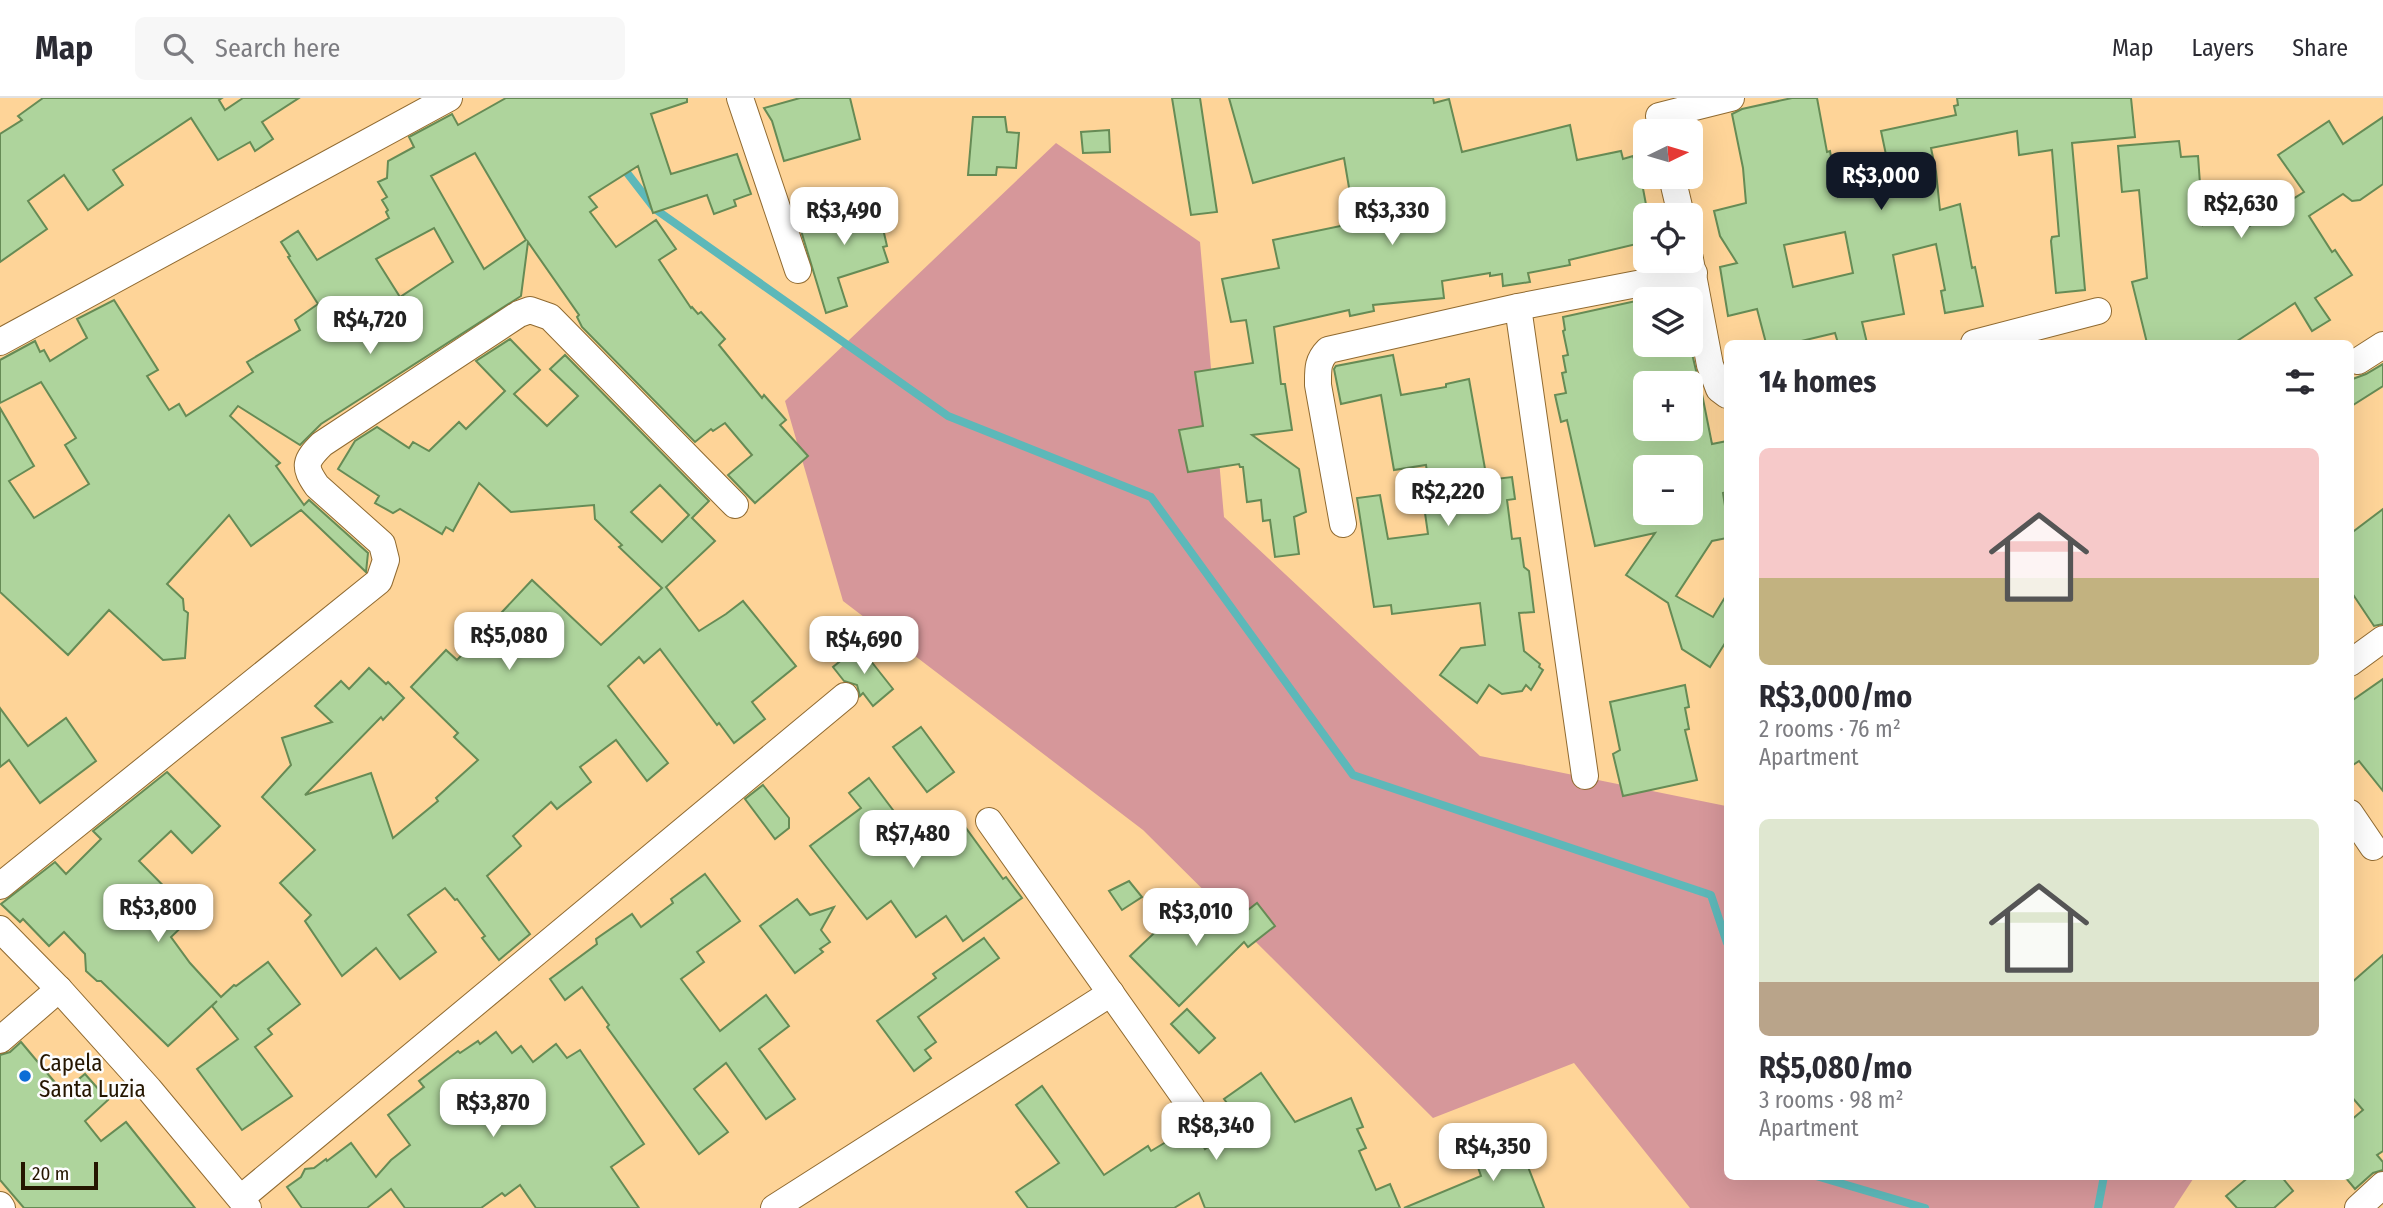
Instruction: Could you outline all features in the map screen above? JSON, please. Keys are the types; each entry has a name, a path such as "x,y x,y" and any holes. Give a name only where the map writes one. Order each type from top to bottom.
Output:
{"street":[{"path":"0,342 449,98"},
{"path":"740,98 798,270"},
{"path":"1659,115 1731,98"},
{"path":"1343,524 1318,385 1321,357 1328,350 1662,273"},
{"path":"1693,273 1710,365 1719,389 1724,393"},
{"path":"1518,307 1585,776"},
{"path":"0,886 379,581 386,560 382,544 317,486 309,475 306,466 308,460 322,444 519,314 530,310 550,317 735,505"},
{"path":"1986,340 2098,311"},
{"path":"2358,361 2383,345"},
{"path":"2354,660 2383,639"},
{"path":"0,929 59,989 149,1089 245,1203 845,696"},
{"path":"2354,819 2373,847"},
{"path":"989,821 1192,1108"},
{"path":"0,1040 59,989"},
{"path":"774,1208 1111,993"},
{"path":"2358,1208 2383,1185"}],"shaded area":[{"path":"1056,143 1200,242 1224,517 1480,756 1724,806 1724,1180 2192,1180 2174,1208 1690,1208 1574,1063 1433,1118 1143,830 843,601 785,401"}],"building":[{"path":"43,98 222,98 219,100 225,110 243,98 299,98 262,122 273,139 255,151 250,142 218,160 191,118 113,170 123,185 88,210 64,175 28,201 47,229 0,262 0,134 22,120 18,116"},
{"path":"506,98 687,98 687,102 651,114 671,174 737,154 751,194 734,200 736,206 714,214 707,195 653,213 638,166 589,197 597,207 590,212 616,247 656,220 676,249 659,260 691,308 698,314 701,312 725,339 719,345 762,398 764,395 786,420 780,425 808,456 755,503 728,475 752,455 725,423 713,431 711,429 695,442 582,327 577,317 579,315 528,242 521,296 321,424 300,445 238,406 230,416 280,463 276,466 304,505 309,500 368,553 366,572 301,510 251,546 229,515 167,584 183,599 184,610 188,613 185,658 163,660 109,610 68,655 0,592 0,408 34,466 9,481 34,518 89,484 65,445 76,438 41,382 0,403 0,360 35,341 40,352 44,350 50,361 87,338 77,319 114,300 158,370 147,376 169,410 179,404 186,416 253,372 247,362 300,330 295,320 318,304 281,242 298,231 317,260 389,218 382,200 387,197 378,182 387,178 388,161 414,147 409,137 452,114 458,125","holes":["475,153 526,240 484,269 431,176","434,228 453,262 400,297 376,259"]},
{"path":"800,98 850,98 860,139 784,161 772,121 764,108"},
{"path":"1172,98 1200,98 1217,212 1191,215"},
{"path":"1229,98 1433,98 1434,103 1449,99 1462,152 1570,125 1577,160 1621,151 1623,159 1633,156 1633,189 1643,189 1646,203 1633,203 1633,245 1569,260 1570,265 1528,273 1530,282 1503,286 1502,274 1490,276 1490,273 1442,281 1444,298 1373,305 1374,311 1350,316 1349,310 1274,327 1281,384 1285,384 1292,430 1252,435 1299,469 1306,512 1294,517 1299,554 1275,557 1270,520 1263,521 1261,500 1247,502 1243,467 1239,464 1188,472 1179,430 1203,426 1195,372 1253,363 1246,320 1231,322 1222,279 1279,268 1273,240 1355,223 1344,158 1253,183"},
{"path":"1792,98 1817,98 1838,197 1892,183 1881,131 1956,115 1954,106 1958,105 1957,98 2131,98 2135,137 2072,143 2085,290 2056,293 2051,241 2052,237 2059,236 2052,150 2019,155 2017,131 1931,148 1940,210 1960,204 1972,268 1975,267 1983,306 1945,313 1941,291 1945,290 1936,244 1893,255 1904,314 1862,322 1866,340 1837,340 1835,333 1806,340 1765,340 1757,309 1728,316 1720,267 1737,263 1720,236 1714,211 1746,203 1743,168 1732,114 1742,109","holes":["1845,232 1853,273 1793,287 1784,245"]},
{"path":"973,117 1005,117 1007,132 1019,133 1016,168 997,167 996,175 968,175"},
{"path":"2383,117 2383,184 2360,200 2352,201 2343,194 2309,216 2332,252 2335,250 2352,275 2315,298 2330,320 2312,331 2295,303 2239,340 2146,340 2132,282 2147,278 2139,190 2122,192 2118,146 2179,141 2181,157 2198,156 2203,225 2230,208 2243,230 2304,192 2278,155 2329,121 2343,144"},
{"path":"1109,130 1110,152 1083,153 1081,132"},
{"path":"873,196 887,246 883,247 888,262 838,278 847,306 826,313 799,224"},
{"path":"1633,302 1633,357 1693,357 1696,371 1633,371 1633,441 1703,441 1703,399 1712,444 1724,442 1724,539 1712,541 1676,596 1713,617 1724,599 1724,645 1710,667 1682,649 1668,603 1626,575 1655,533 1595,546 1567,420 1561,422 1555,395 1566,393 1562,373 1566,372 1563,356 1568,355 1563,317"},
{"path":"510,339 540,370 514,394 547,426 578,396 550,369 565,355 709,501 692,518 715,541 666,587 699,631 743,601 796,666 752,702 765,719 734,743 719,723 717,725 660,649 644,663 639,657 608,686 668,763 647,781 616,740 580,767 591,782 557,809 551,802 513,836 521,846 487,876 530,934 499,960 482,938 485,936 457,899 445,888 408,915 436,952 400,979 376,948 342,976 305,921 311,915 280,883 315,850 262,797 291,765 282,738 332,722 315,706 341,681 349,689 369,668 386,684 388,682 404,698 383,720 381,717 305,795 371,773 393,838 438,801 436,798 478,760 454,737 458,733 411,687 446,650 457,660 532,580 601,645 662,588 619,547 622,545 595,519 594,505 511,512 479,483 453,531 446,527 442,534 400,509 393,513 375,503 379,496 338,469 355,441 377,427 409,448 413,442 429,451 459,422 466,429 505,391 476,361","holes":["660,485 689,515 662,542 631,512"]},
{"path":"1393,355 1401,395 1446,387 1446,384 1469,379 1487,480 1512,477 1515,499 1507,500 1512,539 1520,538 1524,567 1529,571 1534,612 1519,613 1524,651 1540,664 1539,667 1543,670 1531,690 1526,685 1522,691 1502,694 1489,685 1477,703 1440,675 1461,648 1485,645 1480,603 1392,614 1391,605 1374,607 1357,498 1380,495 1388,539 1428,534 1424,506 1432,506 1426,465 1394,470 1381,395 1341,404 1334,369 1336,366"},
{"path":"2383,364 2383,386 2354,404 2354,378"},
{"path":"2383,509 2383,624 2374,626 2354,596 2354,531"},
{"path":"859,646 893,689 873,706 863,693 860,696 857,685 844,681 833,667"},
{"path":"2383,679 2383,791 2359,761 2354,764 2354,699"},
{"path":"1685,685 1689,729 1685,730 1697,780 1623,796 1613,754 1620,750 1610,702"},
{"path":"0,708 28,746 66,718 96,761 40,803 9,760 0,767"},
{"path":"921,727 954,772 927,792 893,747"},
{"path":"167,772 220,826 192,853 171,831 139,861 193,916 171,937 221,997 268,962 300,1004 268,1029 272,1034 255,1047 292,1096 242,1130 197,1069 238,1039 212,1006 217,1001 168,1046 101,981 97,981 86,971 85,954 64,932 49,946 23,919 20,922 1,904 55,862 66,874 101,839 93,831"},
{"path":"869,778 926,854 963,824 1003,879 1006,877 1022,898 963,941 946,916 916,937 891,901 867,919 810,846 861,808 849,793"},
{"path":"763,785 789,818 789,828 775,839 745,799"},
{"path":"705,874 740,921 697,952 704,962 681,979 720,1031 766,995 789,1026 759,1049 795,1099 766,1119 726,1063 694,1089 728,1132 699,1154 607,1027 609,1025 582,987 565,1000 550,979 597,944 596,939 632,914 641,927 673,903 671,899"},
{"path":"1129,881 1142,897 1122,910 1109,891"},
{"path":"797,899 810,915 834,907 821,930 830,942 820,949 823,952 795,973 760,926"},
{"path":"1190,899 1221,931 1257,903 1275,926 1248,947 1244,942 1179,1006 1130,956"},
{"path":"984,938 999,958 918,1017 936,1042 925,1050 931,1058 914,1071 877,1021 936,978 933,974"},
{"path":"2383,955 2383,1151 2377,1155 2383,1162 2383,1170 2373,1173 2355,1189 2348,1180 2354,1180 2354,1118 2363,1110 2354,1100 2354,980"},
{"path":"1187,1009 1215,1038 1199,1053 1171,1024"},
{"path":"496,1032 512,1053 521,1046 533,1062 556,1044 567,1058 580,1050 644,1144 611,1167 639,1208 536,1208 520,1185 505,1196 502,1193 481,1208 405,1208 391,1189 367,1208 302,1208 287,1187 301,1177 305,1169 314,1168 326,1159 327,1161 351,1143 376,1177 410,1145 388,1115 424,1087 419,1081 458,1051 460,1053 478,1041 480,1044"},
{"path":"21,1042 63,1092 85,1074 108,1100 85,1121 101,1141 126,1122 195,1208 24,1208 0,1180 0,1055 10,1052"},
{"path":"1261,1073 1295,1122 1351,1098 1363,1127 1357,1129 1366,1148 1359,1151 1376,1190 1390,1184 1400,1208 1205,1208 1199,1193 1174,1208 1028,1208 1016,1192 1059,1163 1016,1105 1042,1086 1104,1175 1148,1146 1151,1151 1191,1127 1205,1149 1242,1123 1224,1099"},
{"path":"1516,1136 1544,1208 1404,1208 1481,1176 1473,1153"},
{"path":"2245,1180 2284,1180 2293,1191 2274,1208 2237,1208 2226,1196"}],"waterway":[{"path":"621,165 655,209 948,416 1151,497 1353,775 1711,895 1724,934"},
{"path":"1830,1180 1925,1208"},
{"path":"2098,1208 2103,1180"}],"place":[{"name":"Capela Santa Luzia","path":"25,1076"}]}
